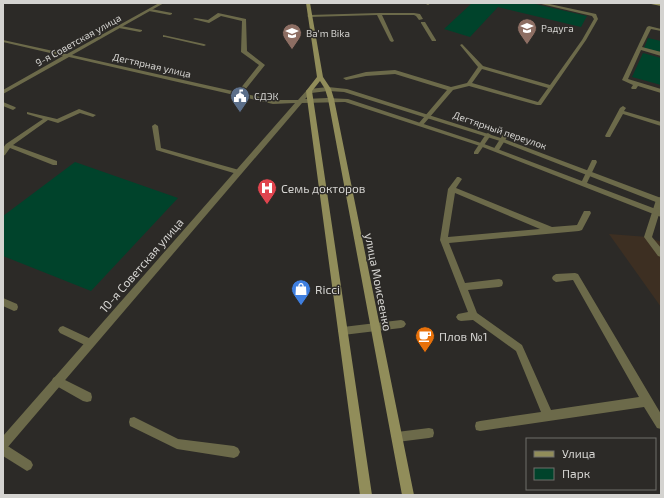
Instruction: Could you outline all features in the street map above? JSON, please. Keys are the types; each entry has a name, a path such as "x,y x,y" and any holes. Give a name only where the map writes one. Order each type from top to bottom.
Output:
{"street":[{"name":"9-я Советская улица","path":"3,92 162,3"},
{"name":"улица Моисеенко","path":"308,3 320,77 328,89 408,495"},
{"path":"346,78 366,74 395,72 451,89 469,84 539,104 584,40 596,19 595,13 539,3"},
{"path":"653,3 661,5"},
{"path":"151,10 170,14"},
{"path":"195,19 208,22 220,14 244,20 244,52 262,65 239,94"},
{"path":"379,14 392,41"},
{"path":"310,16 414,14 418,15 434,40"},
{"path":"120,27 140,31"},
{"path":"661,30 649,27 625,80 635,86 661,91"},
{"path":"165,36 204,45"},
{"name":"Дегтярная улица","path":"3,41 273,102 298,102 330,99"},
{"path":"462,45 481,67 551,87"},
{"path":"639,48 661,54"},
{"path":"469,84 481,67"},
{"path":"298,102 320,77"},
{"path":"309,91 328,89"},
{"name":"Дегтярный переулок","path":"328,89 352,92 488,135 504,137 589,173 661,200"},
{"path":"422,124 451,89"},
{"path":"309,91 366,495"},
{"name":"Дегтярный переулок","path":"330,99 360,104 422,124 584,183 659,213"},
{"name":"10-я Советская улица","path":"3,444 298,102"},
{"path":"3,104 13,108"},
{"path":"608,136 622,110 661,124"},
{"path":"28,113 58,121 79,111 93,115"},
{"path":"3,154 8,145 46,119"},
{"path":"155,126 158,149 237,172"},
{"path":"476,153 488,135"},
{"path":"496,150 504,137"},
{"path":"8,145 55,163"},
{"path":"584,183 594,162"},
{"path":"458,179 452,189 444,240 474,316 519,348 548,416"},
{"path":"452,189 553,231"},
{"path":"661,200 659,213 648,237 661,254"},
{"path":"444,240 579,228 587,213"},
{"path":"556,278 575,276 661,424"},
{"path":"462,286 499,283"},
{"path":"3,302 14,307"},
{"path":"461,317 474,316"},
{"path":"343,331 400,324"},
{"path":"63,330 90,343"},
{"path":"57,381 87,397"},
{"path":"480,426 648,401"},
{"path":"134,422 177,444 234,452"},
{"path":"397,438 429,433"},
{"path":"3,449 27,465"}],"shaded area":[{"path":"609,234 648,237 661,242 661,307"}],"green space":[{"path":"472,3 531,3 587,16 581,27 498,7 470,37 444,29"},
{"path":"648,38 661,41 661,52 644,48"},
{"path":"643,53 661,58 661,85 632,77"},
{"path":"75,162 178,198 91,291 3,256 3,216"}],"place":[{"name":"Радуга","path":"527,45"},
{"name":"Ba'm Bika","path":"292,50"},
{"name":"СДЭК","path":"240,113"},
{"name":"Семь докторов","path":"267,205"},
{"name":"Ricci","path":"301,306"},
{"name":"Плов №1","path":"425,353"}]}
